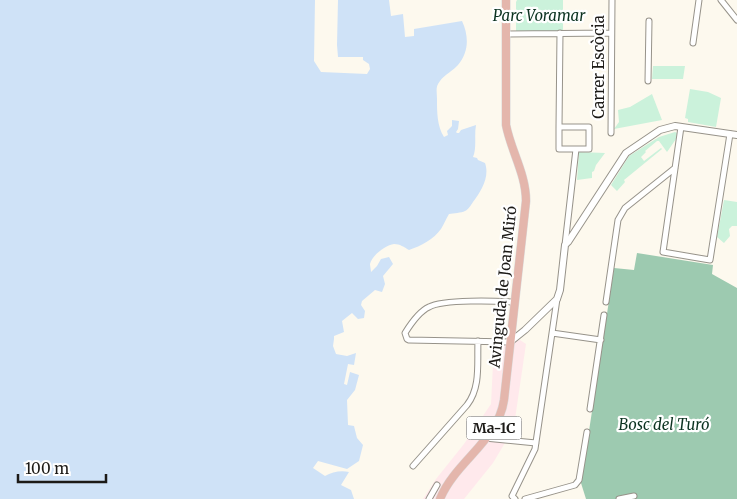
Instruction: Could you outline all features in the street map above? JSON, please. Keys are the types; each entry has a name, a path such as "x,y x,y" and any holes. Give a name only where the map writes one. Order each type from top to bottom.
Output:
{"main road":[{"name":"Avinguda de Joan Miró","path":"440,499 450,482 497,422 502,408 525,221 526,196 524,182 508,138 506,125 506,0"}],"street":[{"name":"Carrer Escòcia","path":"611,133 612,0"},
{"path":"693,43 699,0"},
{"path":"721,0 737,20"},
{"path":"648,81 650,21"},
{"path":"559,127 589,127 588,148 559,149 559,127 560,33"},
{"path":"506,34 611,33"},
{"path":"565,245 626,153 660,130 675,126 733,135 710,260 663,252 681,127"},
{"path":"514,499 512,496 535,449 561,280 576,149"},
{"path":"606,302 618,220 625,208 675,168"},
{"path":"515,302 466,301 434,304 423,310 405,333 406,337 409,340 510,342 557,299"},
{"path":"590,410 604,315"},
{"path":"552,333 601,340"},
{"path":"413,466 472,398 477,384 478,341"},
{"path":"525,499 575,485 579,480 586,432"},
{"path":"486,438 536,443"},
{"path":"429,499 437,485"},
{"path":"619,499 634,496"}],"shaded area":[{"path":"520,340 526,344 515,419 509,436 493,463 464,499 423,499 491,404 494,344 505,344"}],"green space":[{"name":"Parc Voramar","path":"517,0 563,0 563,31 516,32"},
{"path":"653,66 685,66 683,79 652,79"},
{"path":"690,89 708,92 721,98 716,127 688,122 688,119 685,118"},
{"path":"652,94 662,120 614,129 619,122 618,110 630,107"},
{"path":"677,133 676,139 667,152 657,141 641,157 644,161 662,149 624,180 625,182 617,191 611,185 629,156 659,137"},
{"path":"579,152 605,153 592,172 592,178 577,180"},
{"path":"724,200 737,202 737,226 732,226 729,229 730,236 724,243 717,237"},
{"name":"Bosc del Turó","path":"637,253 713,265 712,274 737,288 737,499 586,499 581,483 614,268 634,270"}],"water":[{"path":"0,0 315,0 314,61 321,72 367,74 370,69 369,64 363,60 363,57 338,57 338,0 389,0 391,16 403,14 405,37 414,36 414,29 462,21 467,38 466,49 458,65 437,85 438,119 444,137 448,135 447,131 452,126 452,120 459,121 457,133 476,125 473,157 485,163 486,179 468,209 463,212 449,214 441,229 431,239 409,250 394,244 383,248 376,254 370,264 371,272 381,259 389,257 393,264 383,276 385,284 382,292 375,290 362,301 361,305 365,311 364,318 358,319 352,313 342,321 344,332 334,336 333,346 336,354 347,356 356,353 354,365 348,364 344,384 347,385 350,372 359,375 355,390 347,400 348,425 354,426 357,438 363,445 359,461 347,469 318,461 313,468 325,476 343,471 349,472 341,485 351,490 354,499 0,499"}]}
